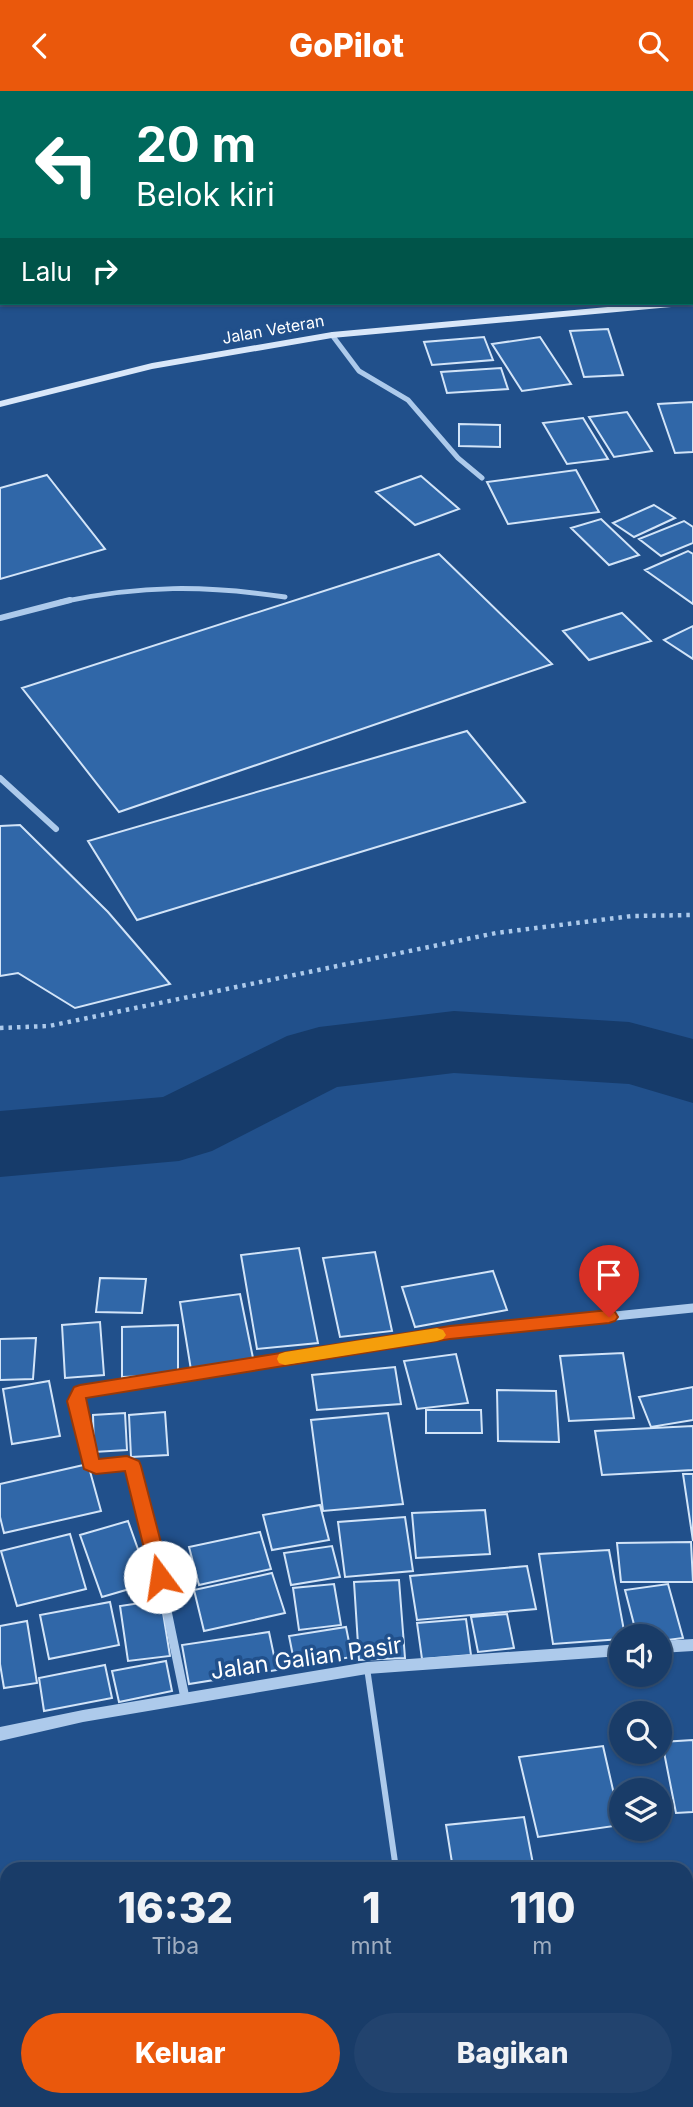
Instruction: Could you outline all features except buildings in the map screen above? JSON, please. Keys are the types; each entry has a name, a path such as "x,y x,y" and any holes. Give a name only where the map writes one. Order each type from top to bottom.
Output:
{"main road":[{"name":"Jalan Veteran","path":"0,404 152,366 332,335 660,305"}],"street":[{"path":"332,335 359,371 408,400 458,458 482,478"},
{"path":"0,618 28,610 139,589 220,587 285,597"},
{"path":"0,778 56,829"},
{"path":"185,1698 160,1577 132,1466 127,1463 96,1467 91,1464 76,1401 80,1392 450,1333 693,1308"},
{"path":"672,1646 693,1645"},
{"name":"Jalan Galian Pasir","path":"0,1734 185,1698 367,1668 609,1651"}],"lane":[{"path":"367,1668 395,1862"}],"path":[{"path":"0,1028 49,1026 496,933 632,916 693,915"}],"waterway":[{"path":"0,1144 179,1128 319,1058 454,1042 629,1053 693,1071"}],"slow traffic":[{"path":"285,1359 437,1335"}],"route":[{"path":"160,1577 132,1466 127,1463 96,1467 91,1464 76,1401 80,1392 450,1333 609,1317"}]}
